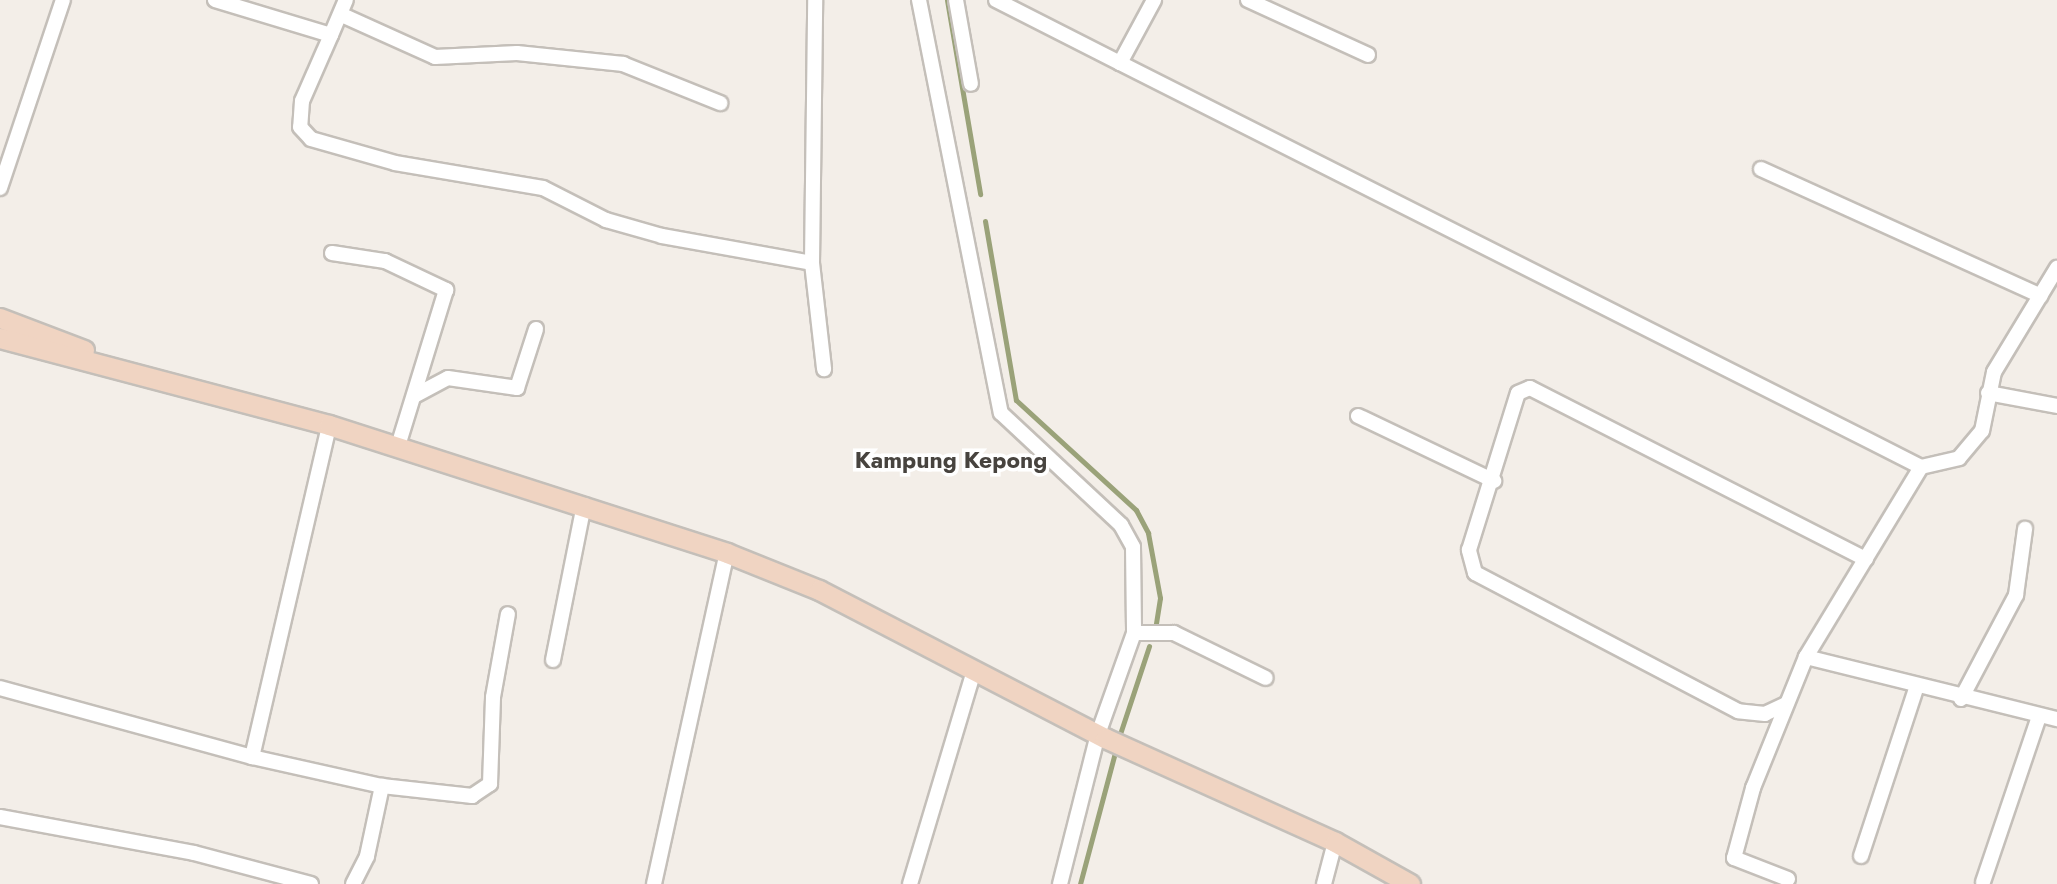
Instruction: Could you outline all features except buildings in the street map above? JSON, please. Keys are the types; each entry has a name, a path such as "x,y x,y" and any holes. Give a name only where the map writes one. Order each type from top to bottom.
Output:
{"main road":[{"path":"0,318 125,369"},
{"path":"0,338 329,425 727,553 819,590 1102,736 1335,842 1410,884"}],"street":[{"path":"0,188 63,0"},
{"path":"215,0 331,35"},
{"path":"346,0 342,15 302,101 300,127 311,139 394,163 543,188 606,220 662,236 812,263"},
{"path":"815,0 812,263 824,369"},
{"path":"919,0 1001,413 1121,525 1133,547 1137,575 1134,633 1060,884"},
{"path":"957,0 971,84"},
{"path":"996,0 1921,467 1959,458 1982,432 1994,372 2057,268"},
{"path":"1120,63 1154,0"},
{"path":"1248,0 1368,55"},
{"path":"342,15 435,57 517,53 623,64 720,103"},
{"path":"1761,169 2041,296"},
{"path":"332,253 385,261 446,290 398,446"},
{"path":"414,396 448,378 514,390 524,379 536,329"},
{"path":"1786,704 1765,714 1738,711 1475,573 1468,550 1494,481 1518,393 1527,387 1866,559"},
{"path":"1989,393 2057,406"},
{"path":"1358,416 1494,481"},
{"path":"252,757 329,425"},
{"path":"1788,879 1734,858 1786,704 1806,657 1921,467"},
{"path":"554,660 584,505"},
{"path":"1961,699 2015,595 2025,529"},
{"path":"654,884 727,553"},
{"path":"0,688 252,757 382,786 455,796 488,789 496,748 493,697 508,614"},
{"path":"1134,633 1174,633 1266,678"},
{"path":"1806,657 1916,689 2057,719"},
{"path":"910,884 974,670"},
{"path":"1861,856 1916,689"},
{"path":"1983,882 2039,717"},
{"path":"353,884 367,856 382,786"},
{"path":"0,817 284,881 311,884"},
{"path":"1324,884 1335,842"}],"waterway":[{"path":"947,0 980,194"},
{"path":"985,221 1016,400 1136,510 1148,533 1160,598 1155,630"},
{"path":"1118,740 1149,646"},
{"path":"1080,884 1116,749"}],"district":[{"name":"Kampung Kepong","path":"951,460"}]}
